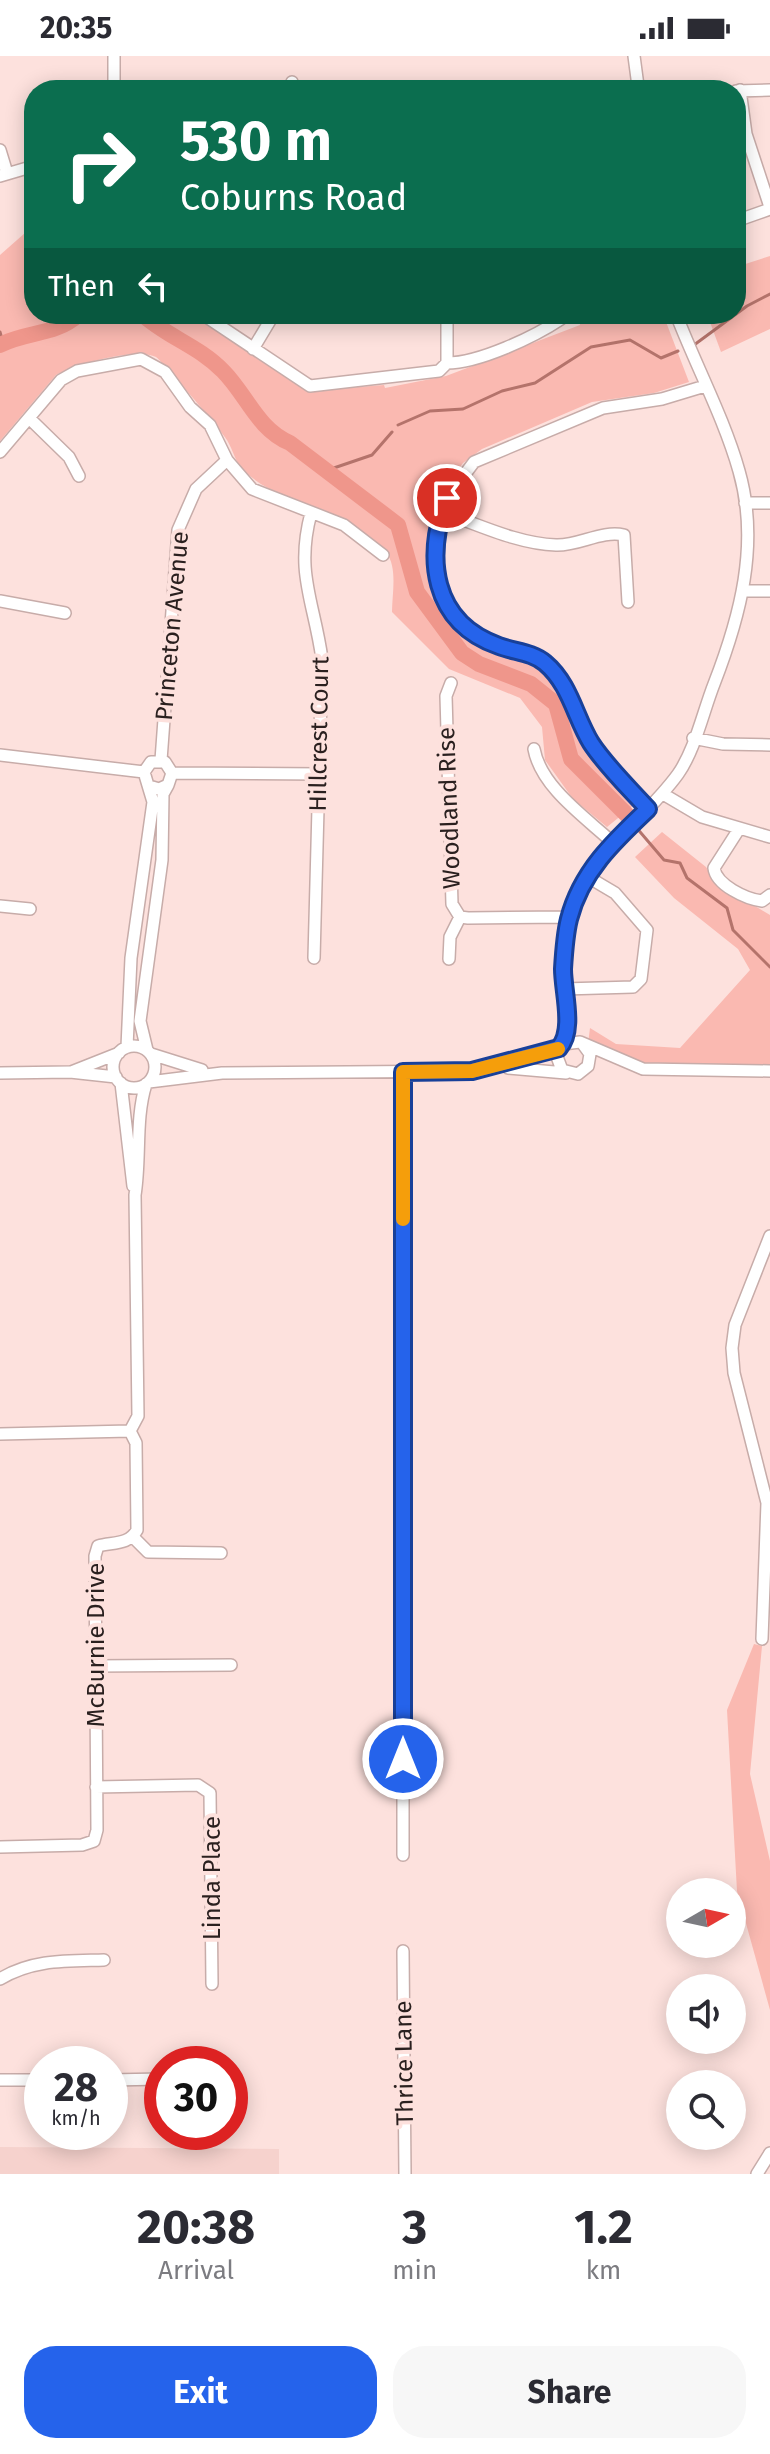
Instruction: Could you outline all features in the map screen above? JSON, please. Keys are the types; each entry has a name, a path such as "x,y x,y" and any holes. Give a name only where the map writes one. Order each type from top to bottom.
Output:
{"street":[{"path":"114,56 114,80"},
{"path":"634,56 638,80"},
{"path":"746,90 770,90"},
{"path":"746,134 770,208 746,217"},
{"path":"0,150 4,174 24,169"},
{"path":"217,324 310,386 323,387 439,371 447,363 447,324"},
{"path":"253,349 268,324"},
{"path":"447,363 463,363 552,324"},
{"path":"567,1073 558,1066 566,1015 565,945 570,917 588,877 612,842 663,794 681,770 735,629 744,591 745,503 739,471 680,324"},
{"path":"0,452 61,380 77,371 141,359 155,363 165,372 190,407 210,425 227,460 252,489 344,525 383,555"},
{"path":"648,809 591,744 566,688 545,663 529,654 498,646 468,629 438,589 434,564 442,512 464,472 489,454 603,408 662,399 705,386"},
{"path":"29,418 69,457 79,476"},
{"name":"Princeton Avenue","path":"161,760 178,530 196,489 227,460"},
{"path":"745,503 770,503"},
{"path":"442,512 542,545 562,546 614,533 624,535 628,602"},
{"name":"Hillcrest Court","path":"311,513 302,558 322,659 314,958"},
{"path":"744,591 770,591"},
{"path":"0,601 65,613"},
{"name":"Woodland Rise","path":"451,683 446,696 452,904 460,917 570,917"},
{"path":"693,738 723,744 770,745"},
{"path":"534,749 540,766 560,794 612,842"},
{"path":"0,755 144,772"},
{"path":"144,772 151,762 161,760 169,765 170,779 163,794 162,860 140,1021 155,1065 148,1083"},
{"path":"119,1080 114,1064 123,1050 131,958 153,802 144,772"},
{"path":"149,786 159,789 170,779 320,774"},
{"path":"663,794 702,817 770,837"},
{"path":"739,829 714,868 714,874 718,880 753,900 762,901 770,895"},
{"path":"564,989 633,987 641,979 648,938 644,924 615,893 588,877"},
{"path":"0,906 30,909"},
{"path":"449,959 450,937 460,917"},
{"path":"566,1015 572,1033 581,1042 590,1060 584,1071"},
{"path":"0,1073 70,1072 119,1080 133,1088 148,1083 222,1073 472,1071 581,1042 623,1062 665,1072 770,1071"},
{"path":"70,1072 123,1050 149,1052 187,1068 222,1073"},
{"path":"494,1067 567,1073 584,1071 598,1063 623,1062"},
{"path":"403,1072 403,1855"},
{"name":"McBurnie Drive","path":"0,1847 82,1845 94,1841 98,1546 133,1537 137,1530 136,1443 130,1431 138,1416 135,1195 119,1080"},
{"name":"McBurnie Drive","path":"135,1195 140,1163 140,1111 148,1083"},
{"path":"762,1639 767,1503 734,1373 732,1348 735,1325 770,1236"},
{"path":"0,1434 130,1431"},
{"path":"133,1537 148,1552 221,1553"},
{"path":"95,1666 231,1665"},
{"name":"Linda Place","path":"96,1787 198,1785 210,1793 212,1984"},
{"name":"Thrice Lane","path":"403,1951 405,2174"},
{"path":"0,1979 17,1968 40,1962 104,1960"},
{"path":"0,2080 24,2080"},
{"path":"757,2174 770,2153"}],"shaded area":[{"path":"24,234 24,324 211,324 307,391 384,385 385,388 446,376 580,324 667,324 689,382 654,393 592,402 482,449 463,463 445,488 435,511 426,552 430,581 456,622 541,667 558,684 594,757 633,806 607,827 573,799 545,760 542,727 520,698 449,669 392,612 392,565 384,550 353,527 273,491 244,471 223,434 156,357 147,354 121,355 77,366 56,375 0,441 0,255"},
{"path":"770,256 770,329 721,352 711,324 746,324 746,264"},
{"path":"662,832 706,867 717,883 770,915 770,1069 661,1071 588,1044 590,1028 616,1044 680,1048 750,970 738,949 674,898 635,857"},
{"path":"754,1644 762,1646 750,1774 770,1861 770,2010 746,1923 746,1878 736,1878 727,1710"},
{"path":"0,2147 24,2147 24,2150 279,2149 279,2174 0,2174"}],"waterway":[{"path":"746,307 770,294"},
{"path":"0,345 64,324"},
{"path":"155,324 214,362 269,429 398,525 417,592 462,653 479,664 531,684 556,704 571,759 627,815"},
{"path":"694,345 723,324"},
{"path":"0,332 3,343"},
{"path":"398,425 430,411 463,409 502,391 535,383 591,347 630,340 661,358 678,351"},
{"path":"325,471 372,455 392,432"},
{"path":"635,826 664,860 680,863 687,878 727,908 733,930 770,967"}],"slow traffic":[{"path":"403,1219 403,1072 472,1071 558,1049"}],"route":[{"path":"403,1759 403,1072 472,1071 541,1055 563,1044 566,1015 565,945 577,897 598,859 648,809 591,744 566,688 545,663 529,654 498,646 468,629 438,589 434,564 435,541 447,498"}]}
